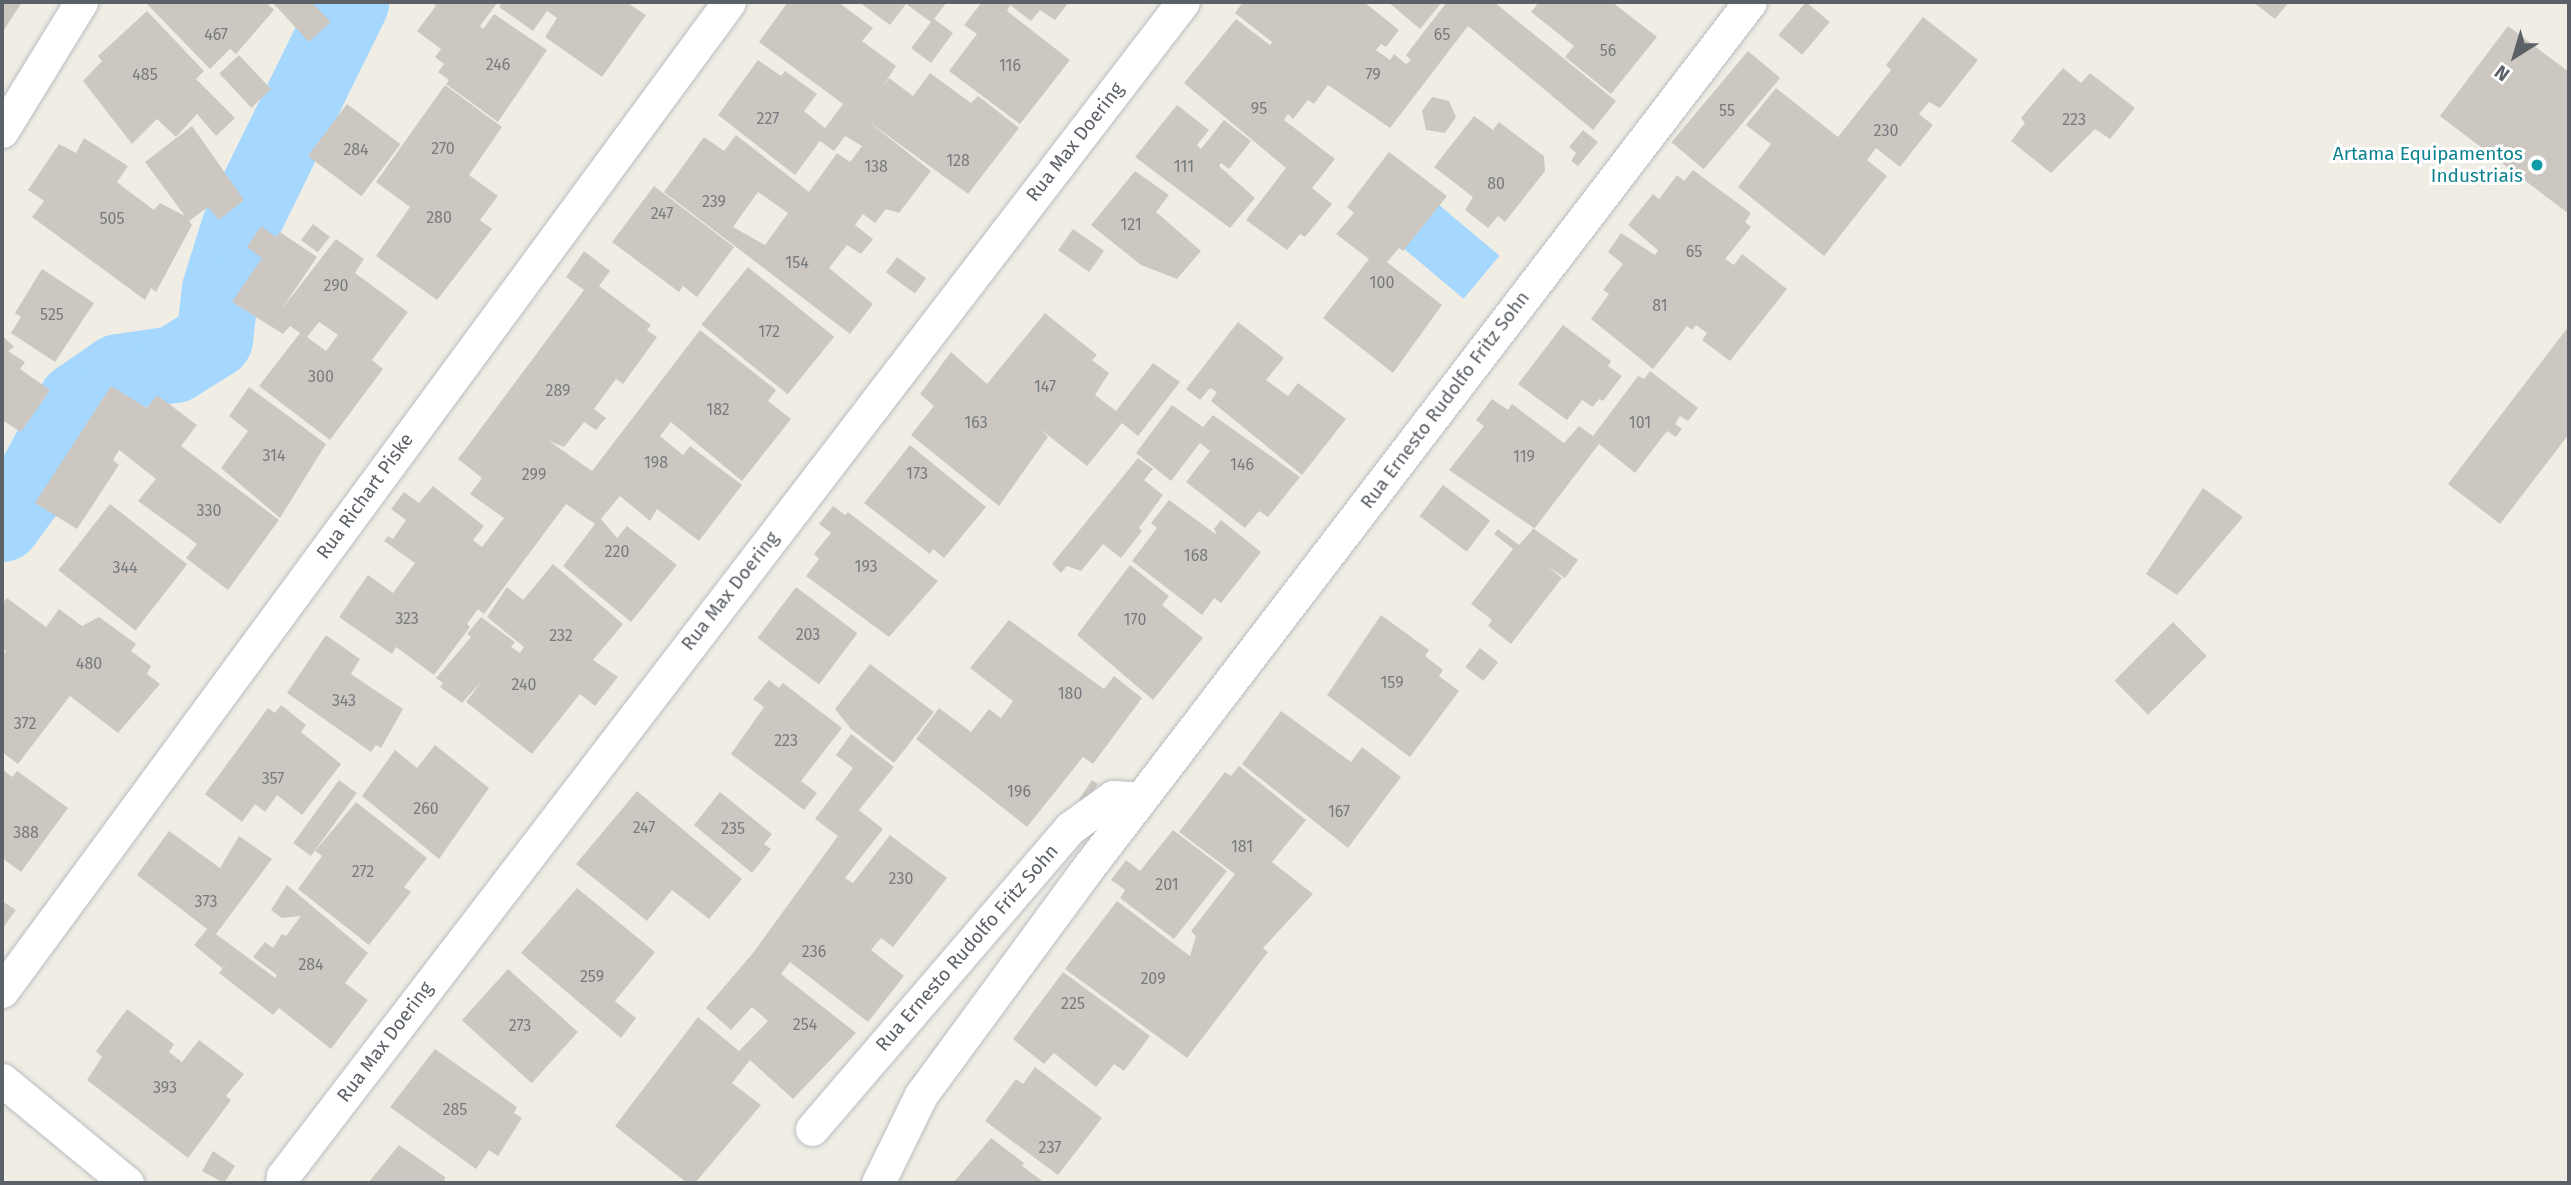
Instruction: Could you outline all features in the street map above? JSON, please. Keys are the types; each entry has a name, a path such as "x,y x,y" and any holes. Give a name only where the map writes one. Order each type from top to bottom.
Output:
{"street":[{"path":"2,131 82,2"},
{"name":"Rua Richart Piske","path":"2,991 729,2"},
{"name":"Rua Max Doering","path":"282,1183 291,1165 1182,2"},
{"name":"Rua Ernesto Rudolfo Fritz Sohn","path":"878,1183 921,1095 1139,799 1751,2"},
{"name":"Rua Ernesto Rudolfo Fritz Sohn","path":"812,1129 1070,828 1113,797 1139,799"},
{"path":"2,1080 127,1183"}],"water":[{"path":"1439,205 1500,256 1464,299 1403,248"}],"building":[{"path":"2,2 22,2 2,33"},
{"path":"145,2 266,2 274,10 236,54 230,49 210,69"},
{"path":"272,2 311,2 331,22 309,42"},
{"path":"431,2 498,2 480,26 483,29 494,14 547,50 498,122 446,84 449,80 438,72 444,64 435,57 441,49 417,31 436,6"},
{"path":"502,2 626,2 646,15 602,77 545,37 557,18 547,11 533,31 499,7"},
{"path":"788,2 838,2 873,28 862,41 896,66 881,89 889,78 913,96 930,73 971,103 978,96 1019,128 968,194 865,119 931,171 899,213 886,209 875,223 863,214 855,225 873,239 861,254 847,245 829,268 873,304 850,334 664,192 704,137 724,151 736,135 809,192 837,153 850,162 862,146 845,136 834,151 820,141 795,175 718,115 758,60 781,76 785,71 817,94 804,111 825,128 843,104 759,42","holes":["758,192 788,213 765,245 733,227"]},
{"path":"859,2 947,2 934,19 953,33 931,63 911,48 931,22 906,4 890,25"},
{"path":"982,2 1069,2 1055,20 1040,10 1031,21 1010,5 1007,11 1070,60 1020,124 949,71 977,34 964,25"},
{"path":"1243,2 1364,2 1399,30 1386,47 1381,44 1376,50 1390,60 1394,54 1406,64 1411,60 1406,55 1447,2 1494,2 1616,101 1593,130 1468,26 1390,128 1328,85 1314,104 1308,100 1293,119 1288,114 1284,120 1335,159 1312,188 1332,204 1305,237 1300,234 1287,250 1246,220 1286,168 1184,83 1236,19 1270,45 1272,42 1235,13"},
{"path":"1388,2 1442,2 1420,29"},
{"path":"1539,2 1612,2 1657,37 1611,94 1565,57 1574,46 1531,12"},
{"path":"1806,2 1830,22 1802,55 1778,35"},
{"path":"2253,2 2289,2 2275,19"},
{"path":"147,11 204,71 196,79 235,118 216,136 197,114 176,137 157,119 132,144 83,81 102,61 98,56"},
{"path":"1923,17 1978,60 1940,108 1929,102 1919,114 1933,125 1900,167 1876,148 1867,160 1887,176 1824,256 1738,187 1771,144 1746,125 1776,88 1838,137 1891,70 1886,65"},
{"name":"Artama Equipamentos Industriais","path":"2508,26 2569,72 2569,214 2440,116"},
{"path":"1748,51 1780,78 1704,169 1672,142"},
{"path":"239,55 271,89 251,108 219,73"},
{"path":"2063,68 2081,83 2090,73 2135,108 2110,139 2095,129 2051,173 2011,141 2025,123 2021,118"},
{"path":"445,85 502,127 469,175 498,196 480,220 492,229 437,300 376,256 410,207 376,182"},
{"path":"1432,97 1449,101 1456,117 1445,133 1426,130 1422,111"},
{"path":"347,104 401,144 361,196 308,156"},
{"path":"1177,105 1209,130 1197,145 1201,149 1224,120 1251,141 1229,169 1221,163 1219,166 1255,198 1230,228 1135,157"},
{"path":"1474,116 1493,130 1499,122 1544,156 1545,171 1505,222 1498,216 1488,228 1465,210 1473,197 1434,167"},
{"path":"192,126 244,200 219,220 208,207 189,221 192,225 156,292 151,288 145,300 32,217 44,201 28,190 59,144 76,153 84,138 128,166 117,182 127,190 154,210 160,203 185,216 145,162"},
{"path":"1583,130 1598,142 1578,166 1571,161 1576,153 1569,147"},
{"path":"1389,152 1447,196 1403,251 1399,248 1387,262 1442,305 1393,373 1323,318 1369,259 1336,234 1354,213 1347,207"},
{"path":"1693,170 1751,213 1745,222 1751,227 1725,259 1734,265 1742,254 1787,289 1730,361 1702,340 1707,333 1696,325 1692,330 1687,326 1653,369 1591,319 1609,294 1603,290 1623,264 1608,252 1621,233 1655,255 1658,250 1628,225 1653,194 1659,199 1677,175 1684,181"},
{"path":"1135,171 1169,195 1156,212 1201,251 1177,279 1141,265 1091,225"},
{"path":"654,186 734,247 697,297 683,286 679,292 612,242"},
{"path":"313,224 330,237 318,253 301,240"},
{"path":"261,226 276,237 280,232 317,257 281,310 336,239 364,259 355,273 408,312 372,360 383,369 330,440 259,386 300,333 290,326 283,334 232,302 262,258 247,247","holes":["319,322 338,335 326,351 307,337"]},
{"path":"1073,229 1104,251 1089,272 1058,250"},
{"path":"584,251 610,271 599,286 651,325 647,330 657,337 623,384 616,379 594,409 606,418 596,430 584,422 564,447 549,441 592,471 700,330 776,390 768,401 791,419 742,481 671,422 660,436 683,455 690,446 742,485 699,541 657,509 650,521 620,496 601,519 617,538 627,526 677,565 631,622 563,566 595,524 566,504 484,614 478,609 467,624 470,627 434,675 396,647 392,654 339,617 368,575 393,593 415,563 384,541 388,536 393,539 406,520 391,509 404,492 419,503 433,486 484,526 473,540 482,547 504,518 470,494 482,478 458,459 584,290 566,277"},
{"path":"897,257 926,278 915,294 886,272"},
{"path":"748,267 834,337 788,394 701,325"},
{"path":"42,269 94,303 55,362 11,333 21,317 15,313"},
{"path":"1045,313 1097,355 1092,360 1109,373 1095,395 1116,411 1153,363 1180,382 1138,436 1122,423 1087,466 1040,429 1048,437 999,506 911,435 934,406 920,394 951,352 987,384"},
{"path":"1238,322 1284,358 1266,380 1288,396 1298,383 1346,419 1302,475 1211,401 1217,392 1210,388 1200,400 1186,389"},
{"path":"1563,325 1611,361 1608,366 1622,376 1603,401 1599,399 1593,407 1582,400 1567,420 1518,384"},
{"path":"2569,326 2569,434 2500,524 2448,484"},
{"path":"2,335 14,347 8,351 25,362 20,369 50,390 21,432 2,420"},
{"path":"1650,371 1698,408 1688,421 1680,416 1675,424 1682,429 1676,437 1667,431 1635,473 1599,444 1534,529 1578,560 1565,578 1547,566 1562,578 1511,644 1488,626 1492,620 1471,604 1513,549 1494,534 1498,529 1519,545 1534,528 1449,470 1484,426 1476,420 1492,399 1508,410 1512,404 1564,443 1579,426 1593,436 1638,376 1644,379"},
{"path":"111,386 147,408 157,395 197,425 181,446 279,520 228,590 186,558 197,544 138,501 156,479 119,450 113,460 119,465 77,529 35,503"},
{"path":"249,387 326,444 280,518 221,468 248,431 229,416"},
{"path":"1172,405 1203,427 1213,415 1300,477 1268,517 1259,511 1245,528 1186,482 1210,451 1200,443 1171,481 1136,453"},
{"path":"910,445 986,507 944,558 933,549 930,554 864,503"},
{"path":"1138,458 1153,469 1144,480 1163,495 1139,528 1142,531 1121,558 1103,544 1081,571 1067,566 1061,573 1052,564"},
{"path":"1443,485 1490,521 1467,552 1420,516"},
{"path":"2203,488 2243,517 2177,595 2146,574"},
{"path":"1169,500 1217,535 1214,529 1221,520 1261,552 1221,603 1214,598 1202,615 1132,561 1157,528 1151,523"},
{"path":"110,504 187,564 136,631 58,570"},
{"path":"833,506 845,515 848,512 938,581 889,637 806,576 819,559 814,554 831,533 819,524"},
{"path":"553,564 623,624 593,660 618,677 595,706 580,694 532,754 466,702 481,682 462,703 440,687 443,683 436,678 471,637 467,634 481,617 515,642 511,647 520,653 524,647 487,617 507,587 523,600"},
{"path":"1130,565 1169,596 1162,605 1203,638 1153,700 1077,635"},
{"path":"796,587 857,633 819,684 757,638"},
{"path":"7,598 46,627 59,609 82,626 99,617 136,644 131,651 151,666 147,674 160,684 118,733 70,696 18,764 2,752 2,656 6,651 2,648 2,604"},
{"path":"1381,615 1429,650 1425,656 1443,670 1439,676 1459,691 1410,757 1327,695"},
{"path":"1009,620 1104,689 1114,676 1142,698 1093,764 1083,757 1027,827 916,739 939,708 971,732 989,709 1001,718 1013,701 970,668"},
{"path":"2173,622 2207,656 2148,715 2114,681"},
{"path":"326,635 360,659 351,674 403,709 381,748 376,745 371,752 287,693"},
{"path":"1480,648 1498,662 1483,681 1465,667"},
{"path":"870,664 934,712 894,763 851,729 835,709"},
{"path":"769,680 779,688 783,683 842,728 801,781 817,793 804,810 731,754 764,707 753,699"},
{"path":"281,705 306,725 301,732 341,764 302,815 277,795 265,812 255,804 242,822 205,794 268,708 275,713"},
{"path":"1281,711 1351,762 1362,747 1401,777 1348,848 1242,764"},
{"path":"851,734 894,767 859,810 883,829 845,878 853,883 890,835 947,878 893,947 881,938 871,950 904,976 868,1022 790,962 781,974 856,1033 793,1099 750,1060 732,1083 761,1105 695,1183 687,1183 615,1126 698,1017 739,1051 768,1021 752,1007 731,1030 706,1008 753,953 838,836 815,819 853,768 836,755"},
{"path":"435,745 489,788 439,859 362,796 395,750 417,768"},
{"path":"1239,766 1306,820 1272,862 1313,894 1263,948 1268,952 1187,1058 1065,969 1117,901 1190,956 1196,936 1191,931 1235,874 1179,832 1225,772 1231,776"},
{"path":"2,769 12,777 17,771 68,808 21,872 2,858"},
{"path":"339,780 357,793 311,856 293,843"},
{"path":"1092,780 1098,784 1084,804 1079,800"},
{"path":"637,791 742,879 709,919 672,890 647,921 576,864"},
{"path":"720,792 772,834 764,844 771,849 752,873 694,825"},
{"path":"356,802 427,858 404,887 411,892 369,945 298,889 322,856 315,851"},
{"path":"1173,830 1227,871 1174,939 1120,898 1125,890 1111,880 1126,860 1140,871"},
{"path":"169,831 220,868 239,836 272,859 216,934 275,978 277,975 253,957 265,942 273,948 282,934 286,936 301,916 282,918 271,910 287,885 368,953 345,983 368,1000 331,1049 279,1008 273,1015 219,973 228,961 222,968 194,945 207,929 137,875"},
{"path":"577,888 655,952 615,1001 636,1018 621,1038 521,953"},
{"path":"2,901 16,910 2,929"},
{"path":"508,969 578,1032 532,1083 462,1020"},
{"path":"1063,972 1150,1036 1124,1071 1114,1064 1096,1087 1054,1053 1044,1064 1013,1039"},
{"path":"127,1009 174,1044 169,1052 182,1062 199,1040 244,1074 226,1096 231,1100 188,1158 87,1080 102,1057 96,1051"},
{"path":"435,1049 517,1107 514,1113 522,1118 498,1156 489,1150 476,1169 390,1107"},
{"path":"1035,1067 1102,1118 1058,1175 985,1121 1016,1079 1023,1084"},
{"path":"991,1138 1024,1163 1022,1166 1045,1183 953,1183"},
{"path":"399,1145 445,1177 444,1183 368,1183"},
{"path":"213,1151 235,1166 224,1183 202,1171"}],"waterway":[{"path":"2,523 35,478 76,401 118,372 174,364 214,339 220,289 239,228 350,2"}],"place":[{"name":"Artama Equipamentos Industriais","path":"2537,165"}]}
